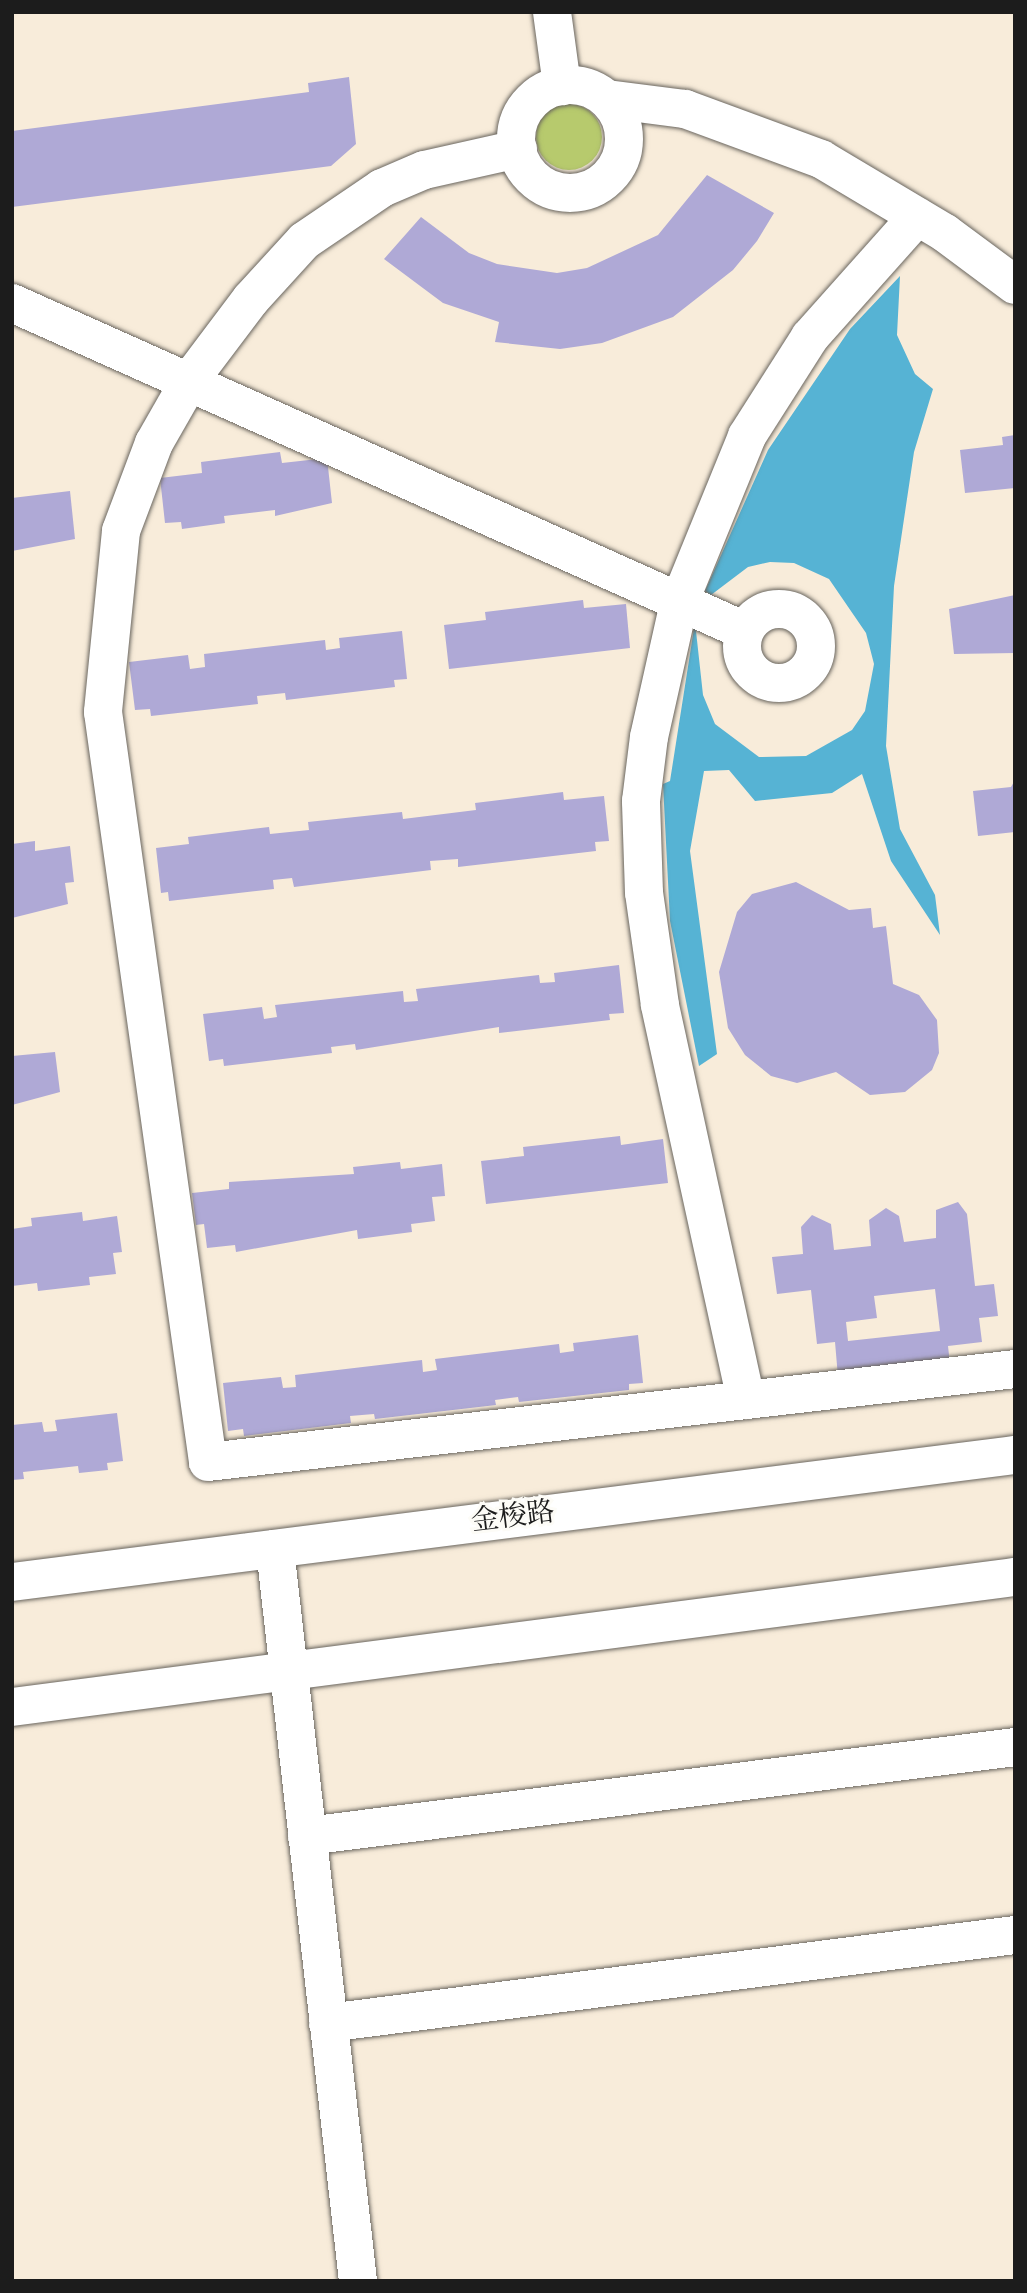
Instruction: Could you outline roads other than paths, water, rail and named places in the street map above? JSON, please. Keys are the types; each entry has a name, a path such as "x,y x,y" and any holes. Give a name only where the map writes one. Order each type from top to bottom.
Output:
{"street":[{"path":"552,12 562,86"},
{"path":"562,86 591,89 607,99 618,113 624,146 598,185 552,190 526,170 518,149 526,108 562,86"},
{"path":"607,99 648,101 737,124 821,159 917,217 1013,282"},
{"path":"518,149 424,170 382,188 304,241 251,299 190,380 154,443 121,531 103,712 208,1462 1015,1369"},
{"path":"746,1400 660,1005 643,893 641,801 649,737 679,603 747,436 810,337 917,217"},
{"path":"12,303 190,380 745,631"},
{"name":"金梭路","path":"12,1582 1015,1455"},
{"path":"275,1549 358,2281"},
{"path":"12,1707 288,1669 1013,1586"},
{"path":"307,1836 1015,1747"},
{"path":"328,2023 1015,1936"}],"water":[{"path":"900,276 897,335 915,374 933,389 914,452 894,586 886,746 900,829 935,895 940,935 891,861 862,774 832,793 755,801 729,770 704,771 690,851 717,1054 699,1066 670,921 663,784 670,781 695,622 703,695 715,724 759,757 806,756 852,730 865,711 874,664 866,633 829,579 794,563 770,562 748,567 711,595 705,591 768,450 850,329"}]}
